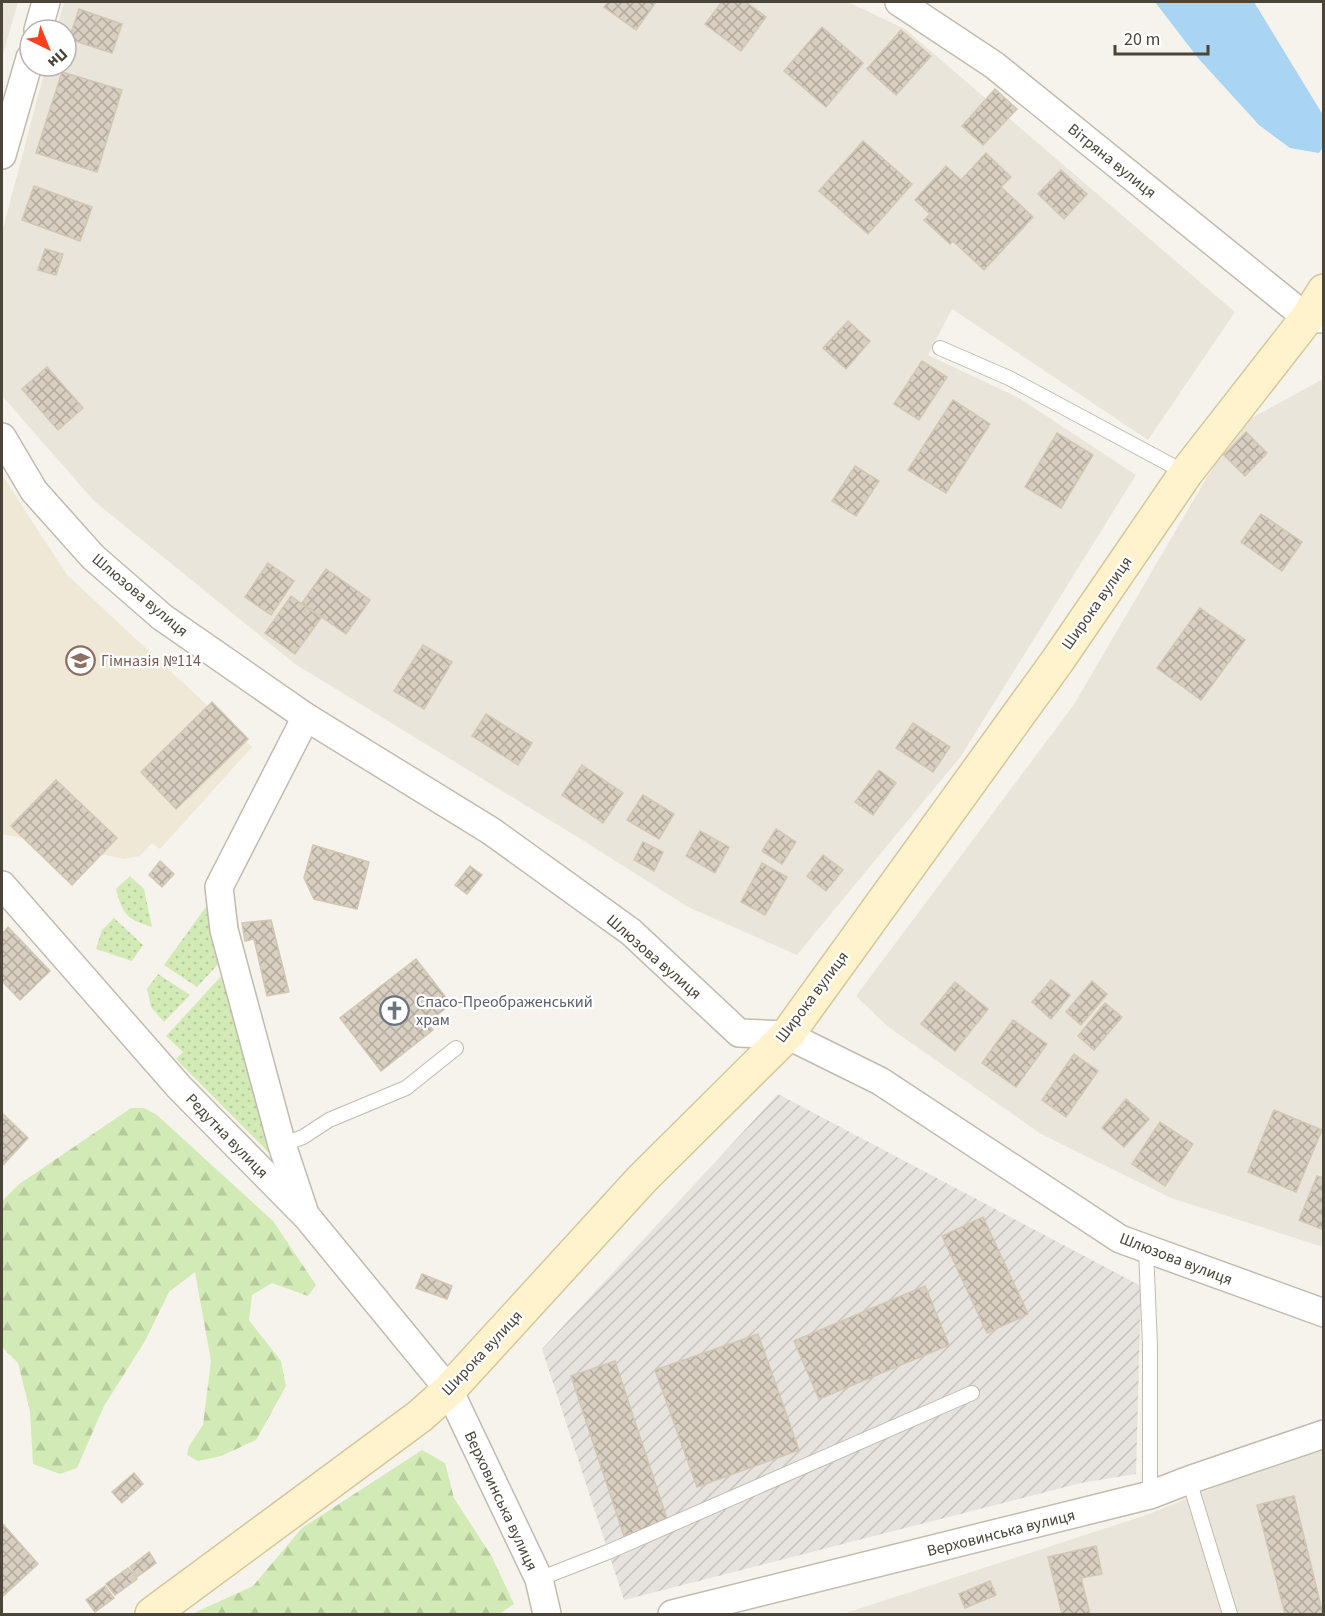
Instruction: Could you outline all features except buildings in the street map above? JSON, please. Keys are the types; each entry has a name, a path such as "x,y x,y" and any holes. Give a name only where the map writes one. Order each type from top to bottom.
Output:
{"main road":[{"name":"Широка вулиця","path":"152,1614 420,1416 449,1390 642,1179 787,1035 1058,660 1186,474 1318,309"}],"street":[{"path":"41,18 46,2"},
{"name":"Вітряна вулиця","path":"899,2 994,65 1318,309"},
{"path":"2,155 24,78"},
{"name":"Шлюзова вулиця","path":"2,437 34,491 93,557 162,617 306,717 491,831 631,932 739,1032 787,1035 880,1082 1120,1239 1323,1313"},
{"path":"306,717 219,887 224,930 282,1145 307,1217"},
{"name":"Редутна вулиця","path":"2,885 179,1087 307,1217 449,1390"},
{"name":"Верховинська вулиця","path":"449,1390 539,1579 547,1614"},
{"name":"Верховинська вулиця","path":"672,1614 1150,1495 1323,1434"}],"lane":[{"path":"940,348 1009,378 1186,474"},
{"path":"282,1145 303,1137 329,1120 406,1088 456,1048"},
{"path":"1146,1249 1150,1346 1150,1495"},
{"path":"539,1579 608,1552 972,1394"},
{"path":"1189,1480 1230,1614"}],"shaded area":[{"path":"2,2 18,2 2,58"},
{"path":"64,2 848,2 905,29 1235,312 1148,440 952,309 928,355 1019,398 1136,475 961,756 797,955 688,907 295,664 94,501 3,397 2,232 43,78 78,78 78,18 59,18"},
{"path":"1323,379 1323,1247 1171,1198 1041,1134 887,1026 856,996 1073,706 1237,426"},
{"name":"Гімназія №114","path":"2,475 67,575 252,747 160,849 152,843 140,856 124,859 2,834"},
{"path":"778,1094 1141,1286 1136,1474 1081,1483 624,1600 542,1349"},
{"path":"1323,1447 1323,1614 843,1614 1149,1514 1285,1459"}],"green space":[{"path":"130,876 144,889 152,927 131,918 123,910 116,889"},
{"path":"208,904 222,960 197,987 164,965"},
{"path":"114,918 143,945 132,961 96,949 102,930"},
{"path":"225,972 269,1153 176,1059 183,1052 166,1036"},
{"path":"158,974 190,995 164,1022 151,1007 147,989"},
{"path":"131,1108 144,1108 157,1115 273,1221 316,1285 308,1296 272,1283 252,1295 249,1320 281,1361 286,1386 256,1440 221,1456 198,1461 187,1455 189,1446 203,1425 211,1361 195,1272 169,1292 145,1341 104,1406 77,1468 60,1474 33,1464 30,1411 18,1363 2,1347 2,1201 18,1185"},
{"path":"422,1450 445,1463 454,1498 492,1557 514,1604 499,1614 192,1614 253,1586 302,1528"}],"water":[{"path":"1155,2 1254,2 1323,115 1323,147 1319,153 1290,148 1259,125 1198,58"}],"place":[{"name":"Гімназія №114","path":"80,661"},
{"name":"Спасо-Преображенський храм","path":"395,1011"}]}
